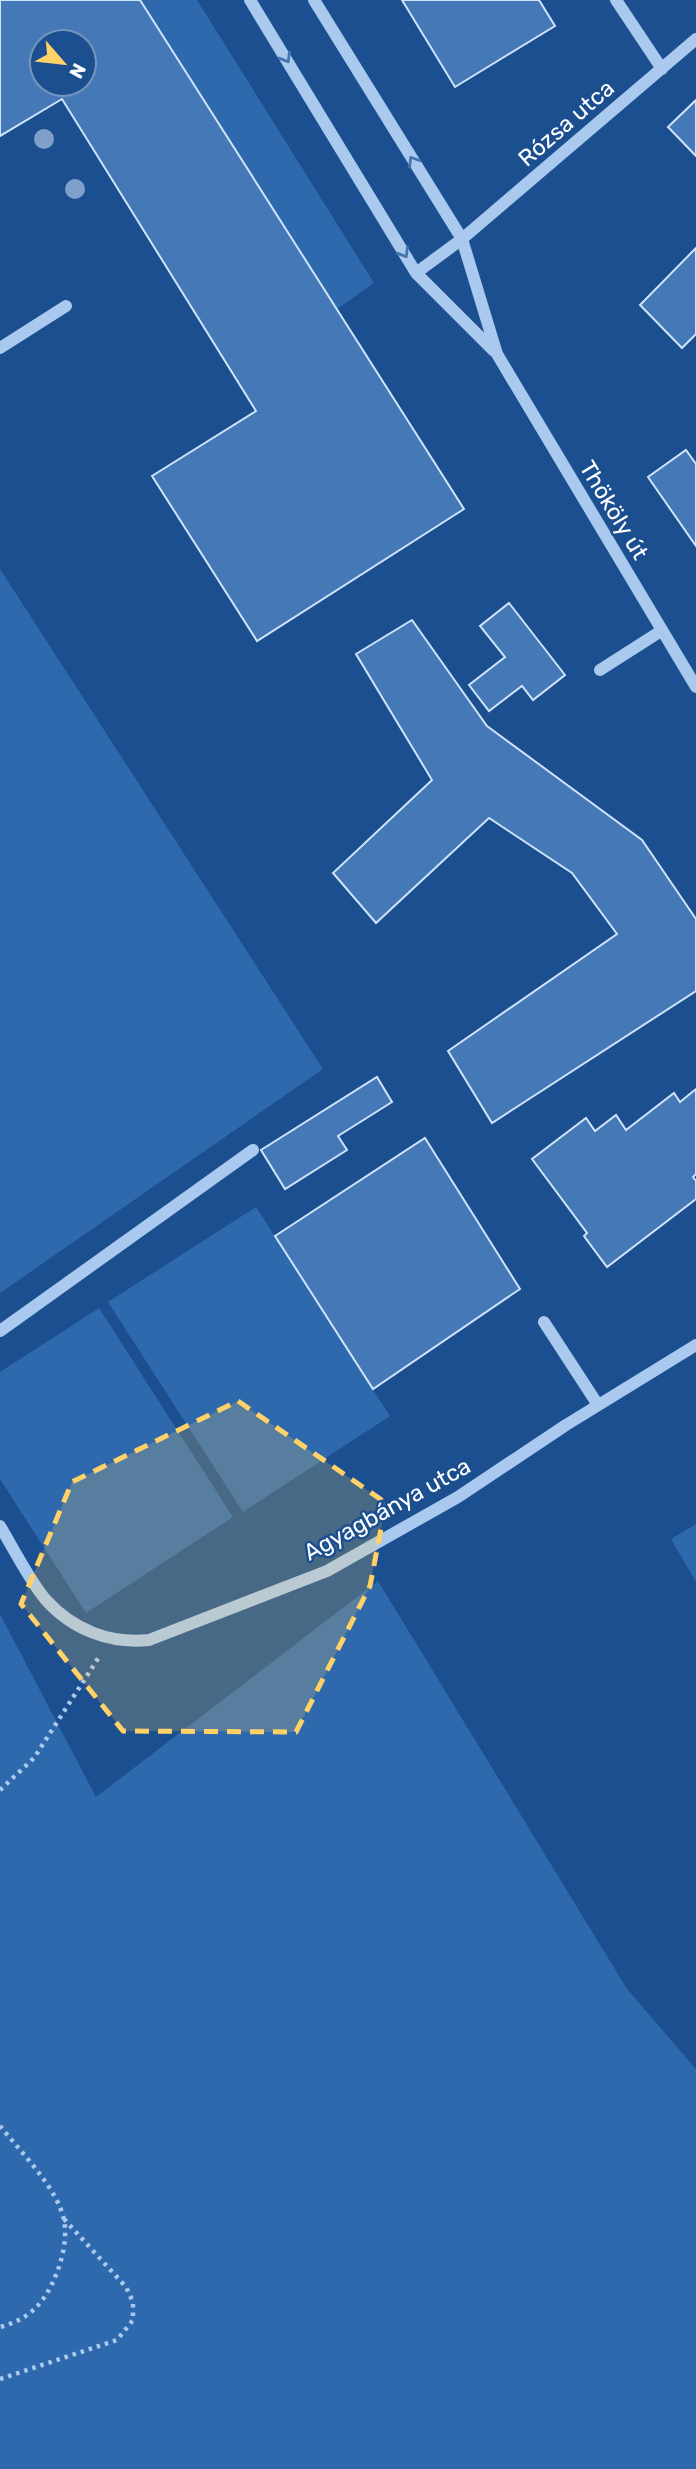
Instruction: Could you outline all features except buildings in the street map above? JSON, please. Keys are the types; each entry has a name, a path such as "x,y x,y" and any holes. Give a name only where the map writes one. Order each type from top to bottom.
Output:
{"street":[{"name":"Thököly út","path":"250,0 416,273 497,354"},
{"name":"Thököly út","path":"314,0 462,239 497,354 696,687"},
{"path":"616,0 662,69"},
{"name":"Rózsa utca","path":"462,239 696,39"},
{"path":"416,273 462,239"},
{"path":"0,348 66,306"},
{"path":"600,670 661,631"},
{"path":"0,1331 253,1150"},
{"path":"544,1322 598,1405"},
{"name":"Agyagbánya utca","path":"0,1527 46,1600 78,1626 97,1636 110,1639 130,1642 149,1640 327,1572 458,1497 598,1405 696,1345"}],"path":[{"path":"0,1790 34,1758 110,1639"},
{"path":"0,2126 52,2192 64,2219 127,2287 133,2302 133,2320 117,2340 0,2379"},
{"path":"0,2327 17,2322 36,2310 47,2293 59,2269 65,2242 64,2219"}],"highlighted area":[{"path":"238,1401 386,1503 370,1586 296,1732 123,1731 21,1604 72,1482"}],"shaded area":[{"path":"140,0 197,0 374,283 337,309"},
{"path":"0,569 323,1069 0,1293"},
{"path":"256,1207 390,1416 243,1512 108,1302"},
{"path":"99,1308 233,1517 86,1613 0,1479 0,1372"},
{"path":"696,1524 696,1582 671,1539"},
{"path":"378,1581 627,1989 696,2069 696,2469 0,2469 0,1614 96,1797"}]}
